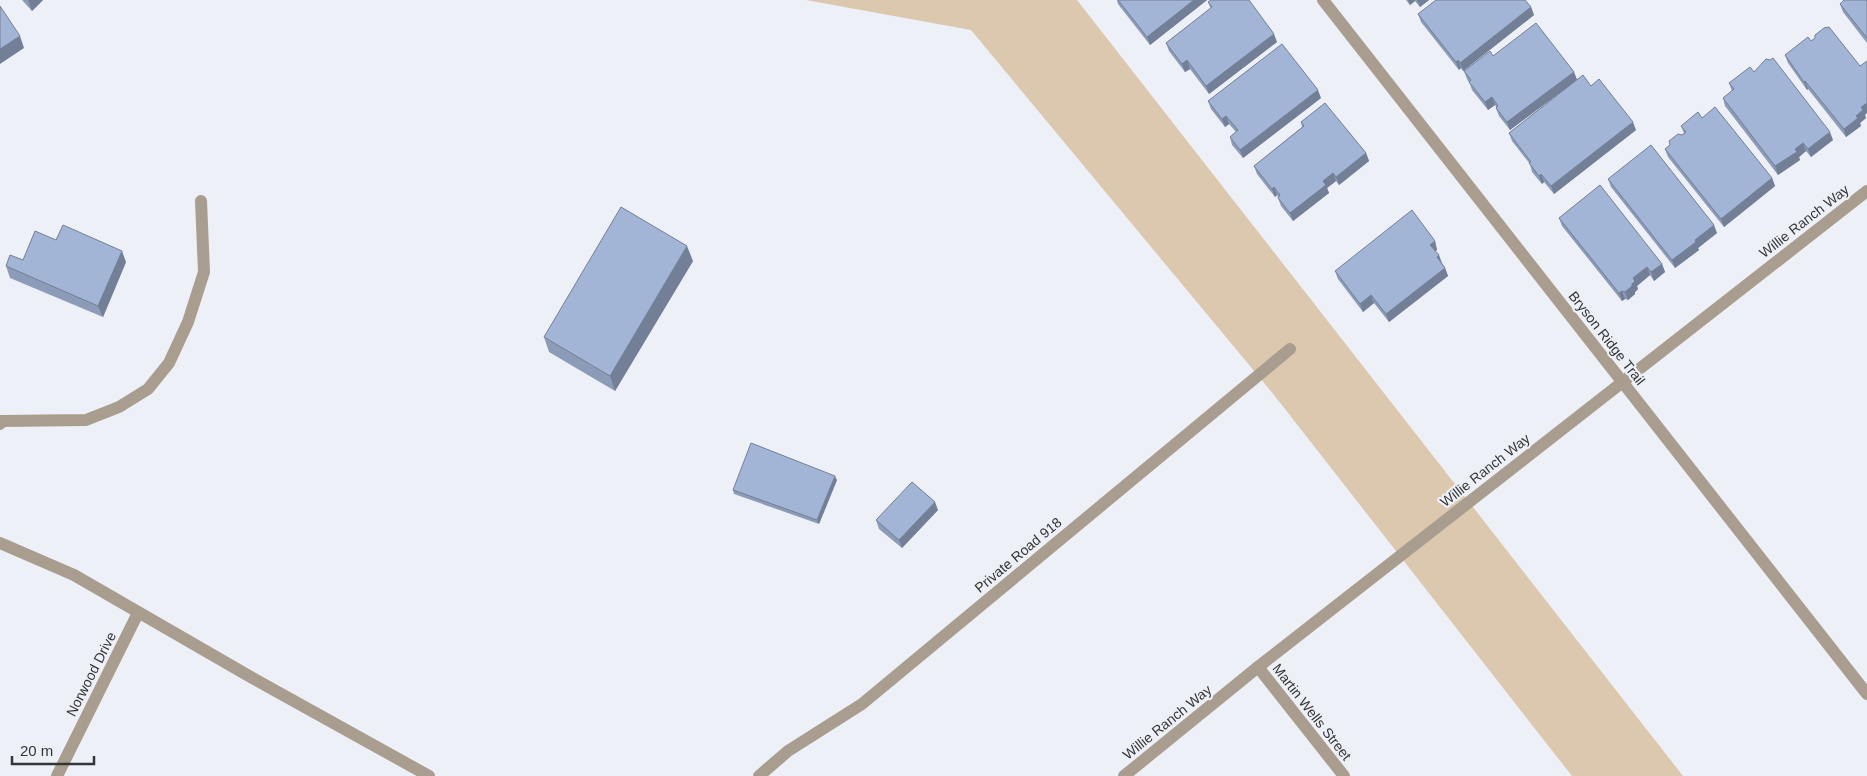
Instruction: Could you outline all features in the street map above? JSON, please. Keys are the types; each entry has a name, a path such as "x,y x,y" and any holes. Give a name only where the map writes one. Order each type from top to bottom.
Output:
{"street":[{"name":"Bryson Ridge Trail","path":"1323,0 1867,694"},
{"name":"Willie Ranch Way","path":"1124,776 1258,667 1867,191"},
{"path":"0,424 2,421 86,420 119,407 148,389 169,363 188,322 204,272 201,201"},
{"name":"Private Road 918","path":"759,776 788,751 862,704 1290,349"},
{"path":"0,543 74,575 138,613 429,776"},
{"name":"Norwood Drive","path":"57,776 138,613"},
{"name":"Martin Wells Street","path":"1258,667 1344,776"}],"shaded area":[{"path":"806,0 1077,0 1683,776 1572,776 1274,395 971,30"}],"building":[{"path":"1118,0 1194,0 1147,37"},
{"path":"1211,0 1249,0 1274,34 1206,86 1187,60 1182,64 1166,43 1212,7 1208,2"},
{"path":"1436,0 1525,0 1531,7 1460,63 1458,60 1456,62 1418,14"},
{"path":"1844,0 1867,0 1867,38 1840,4"},
{"path":"0,6 20,36 0,49"},
{"path":"1536,23 1574,72 1507,122 1496,108 1498,106 1492,97 1485,102 1469,82 1471,80 1464,71 1490,51 1493,56"},
{"path":"1829,27 1860,66 1867,61 1867,103 1861,107 1863,110 1856,116 1858,118 1844,129 1804,82 1785,55 1808,37 1811,41 1824,28"},
{"path":"1282,44 1318,90 1240,150 1230,137 1238,130 1226,116 1222,119 1208,101"},
{"path":"1773,58 1830,132 1808,149 1803,143 1795,149 1797,152 1775,166 1723,98 1734,89 1729,83 1750,67 1754,72 1766,59 1770,60"},
{"path":"1583,75 1591,86 1599,79 1633,122 1551,186 1541,174 1539,176 1509,133"},
{"path":"1325,103 1366,153 1336,177 1333,173 1323,181 1326,185 1290,213 1278,198 1280,195 1274,187 1272,189 1254,166 1304,126 1301,122"},
{"path":"1715,107 1772,178 1721,219 1665,149 1670,145 1669,141 1678,134 1682,135 1686,132 1681,126 1698,112 1702,118"},
{"path":"1651,145 1714,225 1695,240 1696,242 1672,260 1608,179"},
{"path":"1600,185 1662,264 1651,272 1647,267 1633,278 1635,281 1625,292 1619,293 1559,218"},
{"path":"621,207 687,246 610,376 544,337"},
{"path":"1412,210 1435,241 1430,245 1439,255 1437,257 1445,268 1386,314 1371,295 1360,304 1335,271"},
{"path":"63,225 122,251 98,306 6,266 10,255 23,260 35,231 56,240"},
{"path":"751,443 835,476 817,520 733,490"},
{"path":"912,482 935,502 899,540 876,520"}]}
